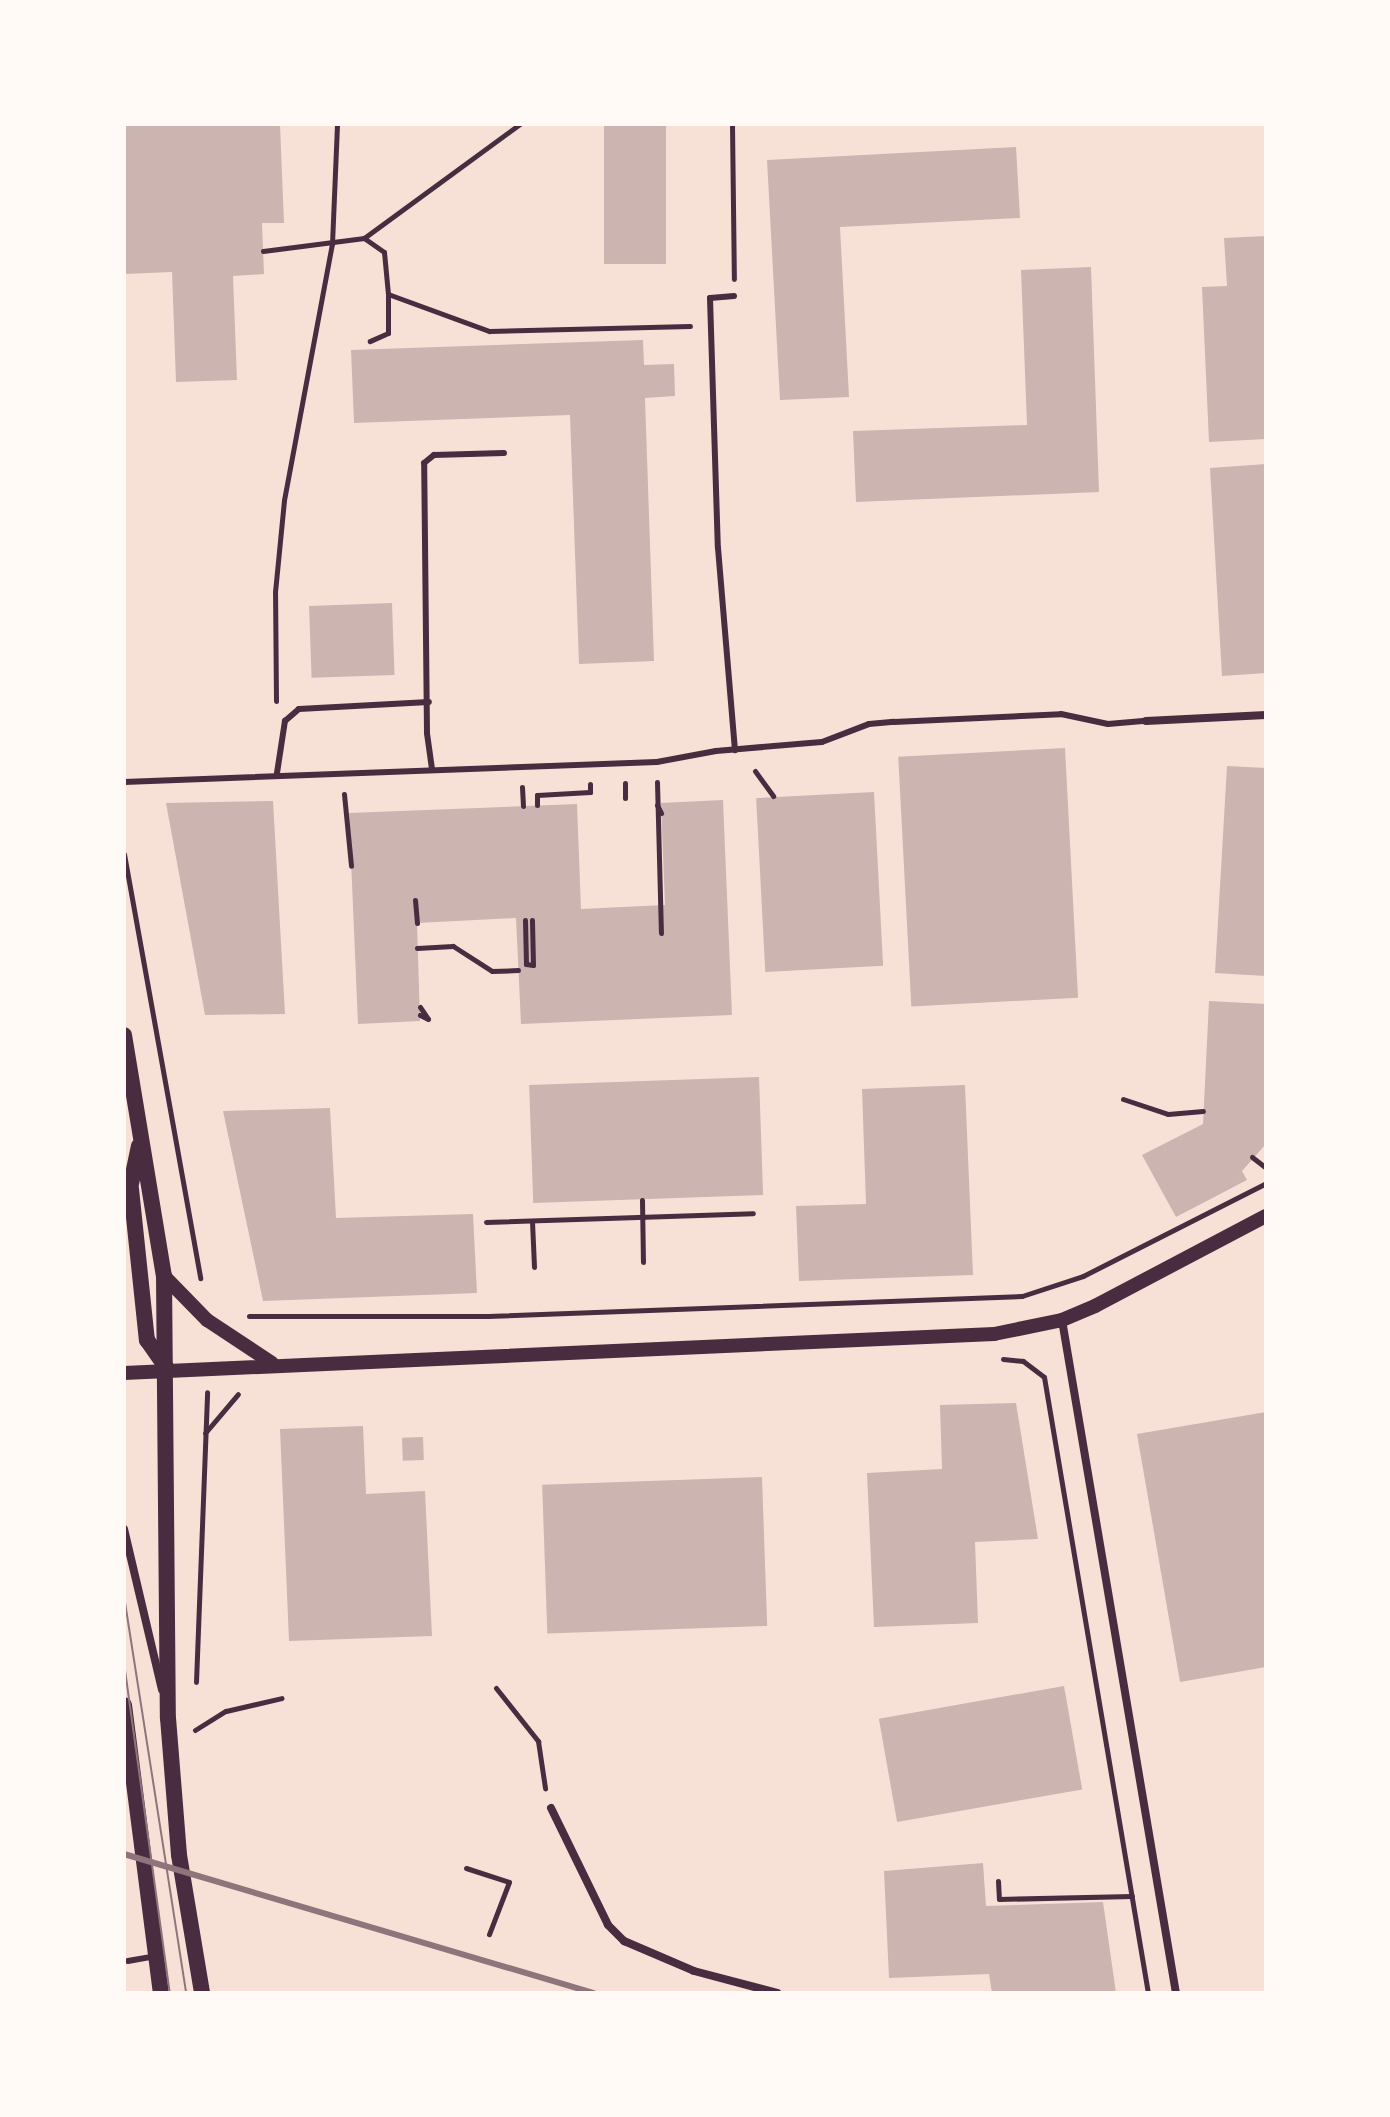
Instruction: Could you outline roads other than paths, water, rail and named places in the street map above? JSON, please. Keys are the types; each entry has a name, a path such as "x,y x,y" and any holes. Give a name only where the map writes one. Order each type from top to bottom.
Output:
{"main road":[{"path":"124,1035 164,1276 168,1718 179,1855 202,1993"},
{"path":"124,1207 131,1189 142,1133"},
{"path":"131,1189 147,1340 167,1369"},
{"path":"124,1705 161,1993"}],"street":[{"path":"1146,721 1266,715"},
{"path":"124,1373 272,1363 994,1334 1062,1320 1266,1216"},
{"path":"164,1276 207,1320 272,1363"},
{"path":"1062,1320 1176,1993"},
{"path":"124,1529 168,1718"},
{"path":"551,1808 608,1925 624,1941 694,1971 777,1993"}],"lane":[{"path":"734,296 710,298 718,548 735,750"},
{"path":"432,769 424,463 434,455 504,453"},
{"path":"277,773 285,721 299,709 429,702"},
{"path":"124,782 277,773 657,762 735,750 822,742 869,724 894,722 1061,714 1108,724 1146,721"},
{"path":"128,1961 157,1956"}],"tram line":[{"path":"124,1596 186,1993"},
{"path":"124,1663 170,1993"}],"railway":[{"path":"124,1854 594,1993"}]}
